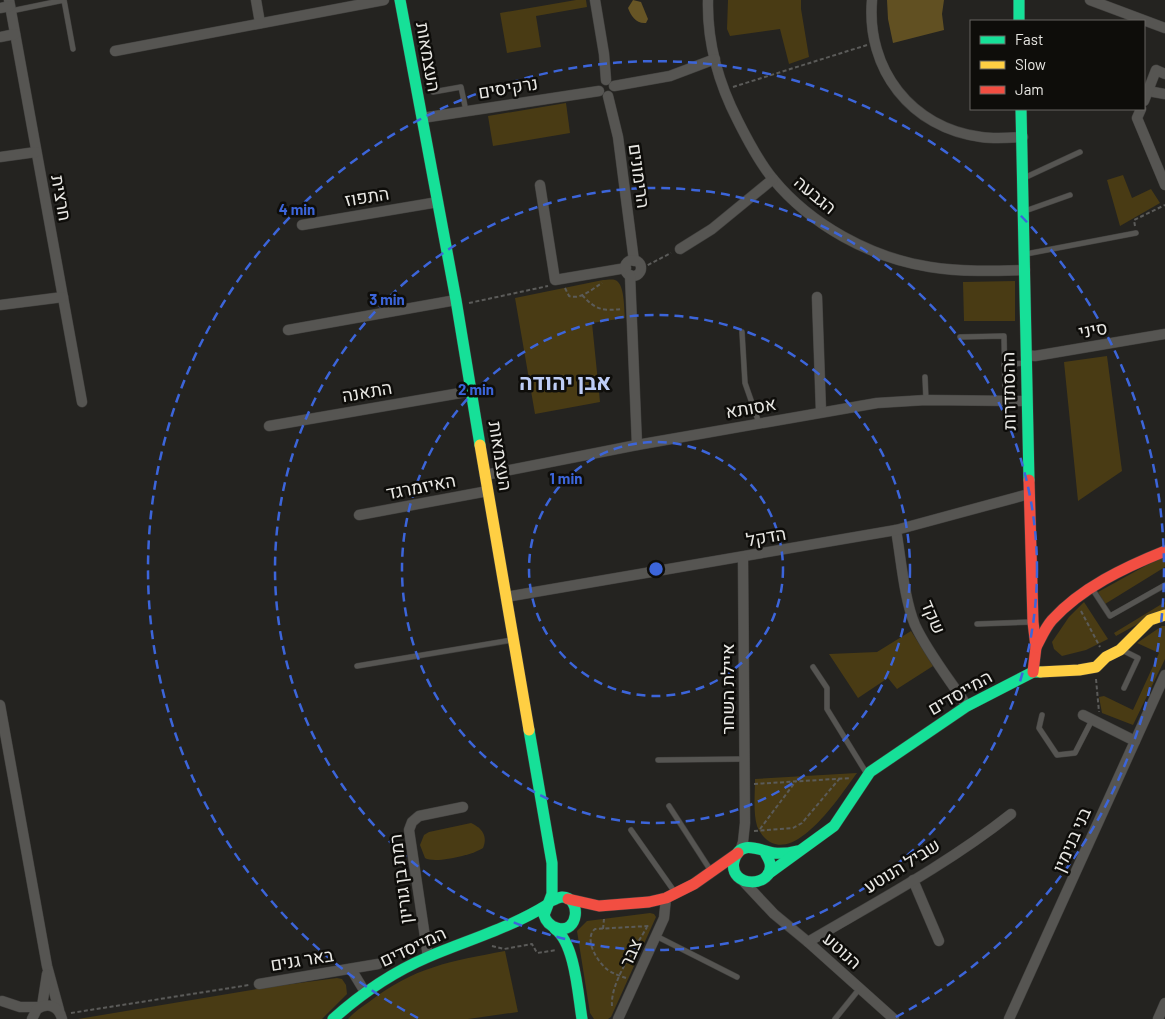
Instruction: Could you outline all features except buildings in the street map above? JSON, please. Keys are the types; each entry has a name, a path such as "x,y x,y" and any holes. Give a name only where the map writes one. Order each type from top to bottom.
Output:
{"street":[{"path":"256,0 260,24"},
{"path":"115,51 384,0"},
{"name":"העצמאות","path":"400,0 457,303 513,640 552,859 553,884 549,902"},
{"path":"595,0 610,83"},
{"name":"הגבעה","path":"708,0 710,31 715,59 724,89 742,130 773,179 808,214 875,252 902,261 929,267 979,271 1025,270"},
{"path":"872,0 870,16 874,43 879,59 890,81 910,104 928,117 958,131 979,137 1023,137"},
{"path":"1019,20 1020,0"},
{"path":"1090,0 1144,20"},
{"name":"חרצית","path":"7,6 15,34 82,402"},
{"path":"1145,21 1165,28"},
{"path":"0,37 15,34"},
{"path":"603,93 599,85 664,78 690,70 715,59"},
{"path":"1145,98 1156,70 1165,74"},
{"path":"1148,91 1165,94"},
{"name":"נרקיסים","path":"422,118 603,93"},
{"name":"הרימונים","path":"603,93 618,137 638,264"},
{"name":"ההסתדרות","path":"1021,110 1026,401 1032,603 1036,647 1033,672"},
{"path":"1141,110 1137,118 1165,185"},
{"path":"0,157 36,152"},
{"path":"680,249 712,228 773,179"},
{"path":"540,186 559,279 628,272 638,274 638,264"},
{"name":"התפוז","path":"302,225 438,202"},
{"path":"628,272 632,308 637,446"},
{"path":"817,296 821,412"},
{"path":"0,305 63,297"},
{"path":"288,330 457,303"},
{"name":"סיני","path":"1026,359 1165,334"},
{"name":"התאנה","path":"269,426 472,391"},
{"name":"אסותא","path":"485,475 759,423 877,403 926,400 1026,401"},
{"name":"האיזמרגד","path":"359,515 488,491"},
{"name":"הדקל","path":"506,598 896,530 1029,494"},
{"name":"שקד","path":"896,530 910,610 915,624 967,706"},
{"path":"1036,647 1052,620 1075,601 1138,561 1165,551"},
{"name":"איילת השחר","path":"739,852 743,842 745,820 743,558"},
{"path":"1032,603 1042,611 1062,611"},
{"path":"1096,667 1106,657 1120,650 1150,620 1165,615"},
{"name":"המייסדים","path":"766,877 834,826 867,776 881,763 967,706 1033,672 1079,670 1096,667"},
{"name":"בני בנימין","path":"1009,1019 1165,675"},
{"path":"0,705 47,966 61,1015"},
{"path":"1092,719 1135,741"},
{"name":"רמת בן גוריון","path":"428,957 410,830 412,822 419,816 463,806"},
{"name":"שביל הנוטע","path":"808,942 913,880 990,831 1011,814"},
{"name":"איילת השחר","path":"745,820 751,838 763,850"},
{"path":"582,1019 569,949 562,934 552,926 544,915 549,902 556,898 566,898 599,906 649,902 671,896 709,874 748,847 763,850 771,863 761,887 762,895 768,908"},
{"name":"המייסדים","path":"763,850 790,853 800,850"},
{"path":"739,852 734,865 740,877"},
{"name":"העצמאות","path":"552,859 566,898"},
{"path":"709,874 722,872 740,877 752,883 766,877"},
{"name":"הנוטע","path":"740,877 768,908 894,1019"},
{"path":"913,880 939,941"},
{"name":"צבר","path":"615,1016 636,981 661,926 671,896"},
{"path":"566,898 575,906 576,910 569,949"},
{"name":"המייסדים","path":"333,1019 365,992 397,972 428,957 516,923 549,902"},
{"path":"552,926 564,929 599,906"},
{"name":"המייסדים","path":"516,923 533,922 552,926"},
{"name":"באר גנים","path":"260,984 378,964"},
{"path":"32,1019 34,1012 41,1006 45,991 47,966"},
{"name":"באר גנים","path":"351,969 365,992"},
{"path":"1,1000 20,1007 51,1005 61,1015"},
{"path":"1,1000 28,1019"},
{"path":"1158,1019 1165,1003"}],"lane":[{"path":"7,6 64,0 73,49"},
{"path":"433,92 462,87 466,111"},
{"path":"1023,179 1080,152"},
{"path":"1024,211 1070,195"},
{"path":"1024,254 1136,233"},
{"path":"742,332 745,383 759,423"},
{"path":"960,337 1004,336 1005,389"},
{"path":"1004,365 1026,359"},
{"path":"925,377 926,400"},
{"path":"1093,589 1110,616 1165,585"},
{"path":"978,624 1033,622"},
{"path":"357,666 513,640"},
{"path":"1120,650 1138,658 1124,688"},
{"path":"813,667 827,688 827,709 867,776"},
{"path":"1042,715 1039,728 1057,755 1075,754 1092,719"},
{"path":"658,760 744,759"},
{"path":"669,806 709,874"},
{"path":"631,830 671,896"},
{"path":"656,936 738,977"},
{"path":"835,1019 860,988"}],"path":[{"path":"724,89 874,43"},
{"path":"1136,233 1134,220 1165,205"},
{"path":"638,264 680,249"},
{"path":"457,303 547,287 559,279 569,296 574,297 582,295 610,280"},
{"path":"582,295 593,306 603,310 632,308"},
{"path":"1075,601 1106,657"},
{"path":"1092,719 1096,667"},
{"path":"745,785 867,776"},
{"path":"748,831 792,828 802,823 840,778"},
{"path":"759,830 796,781"},
{"path":"615,1016 611,999 620,976 647,926"},
{"path":"636,981 620,976 607,969 600,962 592,949 590,933 595,929 661,926"},
{"path":"477,938 496,948 504,949 532,944 538,953 569,949"},
{"path":"61,1015 260,984"}],"shaded area":[{"path":"586,0 587,7 536,16 541,47 507,53 500,13"},
{"path":"633,0 641,2 648,19 646,23 637,21 631,14 628,8"},
{"path":"728,0 801,0 809,57 789,64 780,29 730,36 727,29"},
{"path":"887,0 944,0 942,14 944,30 893,43 888,19"},
{"path":"566,103 570,133 493,146 488,116"},
{"path":"1123,175 1132,198 1151,189 1160,203 1120,226 1107,180"},
{"path":"603,280 615,280 621,286 625,318 592,323 600,402 535,414 515,298"},
{"path":"1015,281 1015,321 964,321 963,282"},
{"path":"1107,356 1122,471 1078,501 1064,362"},
{"path":"1165,555 1165,567 1105,604 1098,592"},
{"path":"1084,602 1108,639 1086,650 1062,656 1054,649 1052,642 1069,617"},
{"path":"1165,602 1165,609 1116,636 1114,633"},
{"path":"1162,626 1165,626 1165,659 1133,725 1102,713 1099,697 1104,696 1133,710 1159,653 1137,643"},
{"path":"911,631 933,666 897,689 888,678 858,698 829,654 877,652"},
{"path":"857,773 820,820 808,832 796,840 784,845 772,843 765,838 757,826 754,803 755,779"},
{"path":"471,823 483,833 485,840 483,848 454,858 430,860 425,858 420,845 424,835 429,832"},
{"path":"650,913 656,917 611,1017 608,1019 594,1019 590,1013 577,931 587,921"},
{"path":"505,951 518,1012 468,1019 348,1019 386,990 418,973 450,962"},
{"path":"337,978 342,979 346,985 347,994 322,1019 78,1019 269,987"}],"traffic: fast":[{"path":"400,0 456,300 480,445"},
{"path":"1019,0 1019,20"},
{"path":"1021,110 1029,480"},
{"path":"768,874 834,826 870,772 967,706 1033,672 1040,672"},
{"path":"529,730 552,863 552,894 544,915 546,920 557,928 564,929 570,926 574,921 575,915 573,903 562,897 551,901"},
{"path":"765,852 770,863 770,871 766,877 752,882 744,881 738,877 734,870 734,861 741,850 751,848 774,853 797,851"},
{"path":"333,1019 355,1000 402,969 504,927 547,905"},
{"path":"555,929 562,936 571,957 582,1019"}],"traffic: slow":[{"path":"480,445 529,730"},
{"path":"1040,672 1096,667 1106,657 1120,650 1150,620 1165,615"}],"traffic: jam":[{"path":"1029,480 1033,622 1036,647 1033,672"},
{"path":"1036,647 1052,620 1076,598 1119,571 1165,551"},
{"path":"568,899 599,906 649,902 666,898 694,884 738,853"}],"district":[{"name":"אבן יהודה","path":"565,382"}]}
